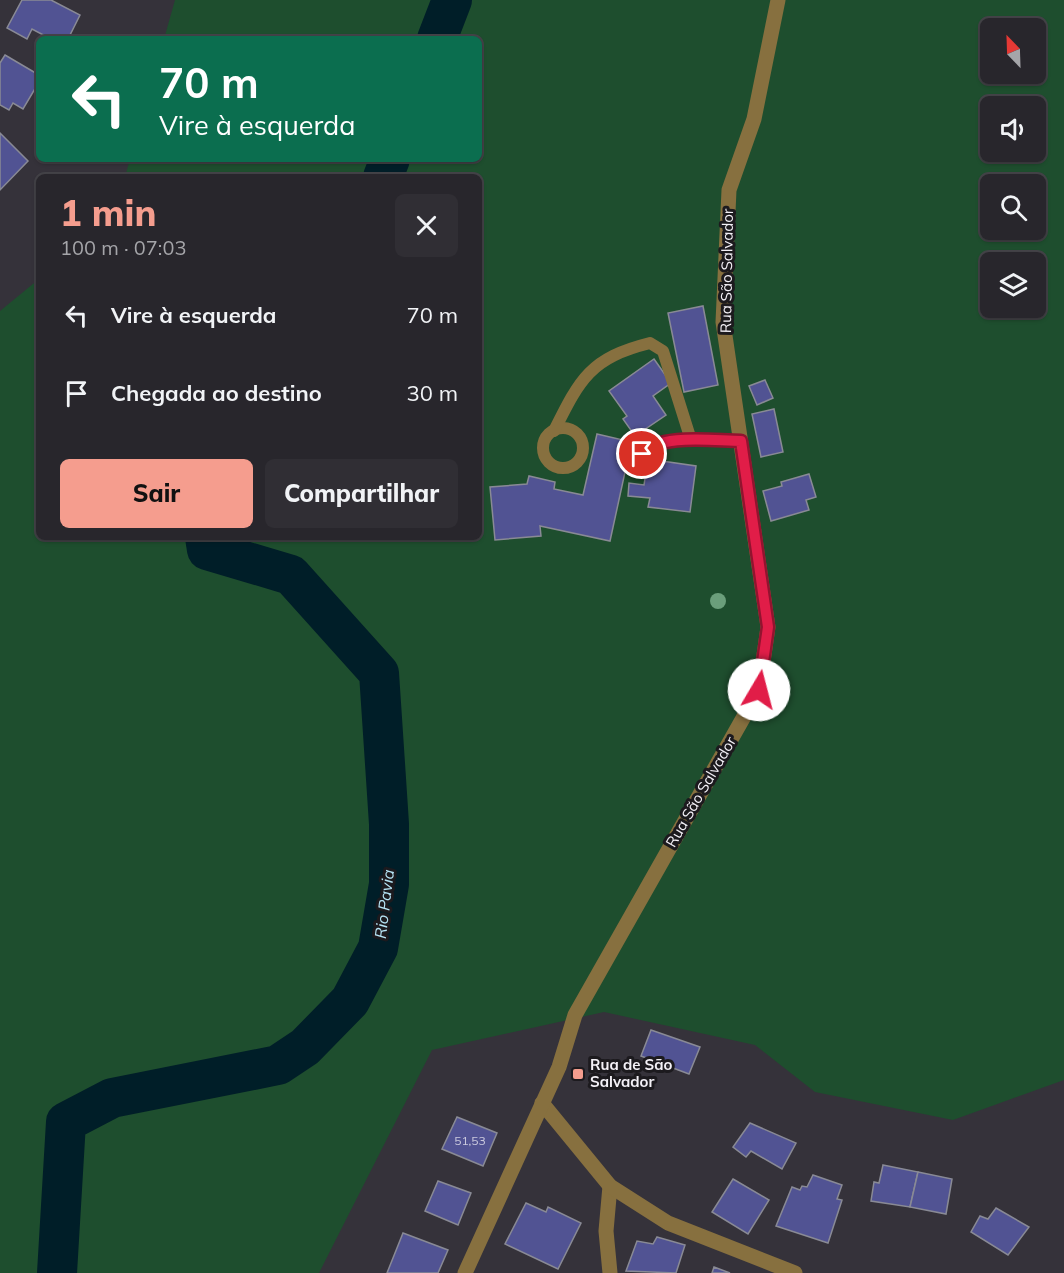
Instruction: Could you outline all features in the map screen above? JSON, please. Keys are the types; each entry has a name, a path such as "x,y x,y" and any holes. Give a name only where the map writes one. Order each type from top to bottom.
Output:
{"street":[{"name":"Rua São Salvador","path":"465,1273 559,1067 575,1015 759,690 768,627 723,322 729,190 754,119 778,0"},
{"path":"542,1103 610,1186 668,1223 795,1273"},
{"path":"610,1186 606,1231 610,1273"}],"lane":[{"path":"554,431 575,388 594,366 626,349 650,343 663,351 691,440"},
{"path":"638,465 647,448 668,441 741,441"}],"green space":[{"path":"175,0 1064,0 1064,1080 953,1120 815,1092 755,1045 604,1012 432,1050 319,1273 0,1273 0,311 36,281 36,540 482,540 482,174 126,174 129,162 482,162 482,36 165,36"}],"building":[{"path":"22,0 51,0 80,15 70,36 45,36 32,29 27,39 7,28"},
{"path":"5,55 36,73 36,87 23,109 13,103 9,110 0,105 0,63"},
{"path":"0,133 28,161 0,190"},
{"path":"703,306 718,385 684,392 668,313"},
{"path":"654,359 671,383 653,396 666,415 635,436 623,419 627,416 609,391"},
{"path":"765,380 773,398 757,405 749,386"},
{"path":"774,409 783,452 761,457 752,414"},
{"path":"597,434 623,440 618,462 627,463 610,541 540,526 541,536 495,540 490,487 527,484 529,476 555,482 554,489 583,495"},
{"path":"648,459 696,466 690,512 648,507 650,498 628,496 629,483 644,485"},
{"path":"809,474 816,497 806,500 809,510 771,521 763,491 782,486 781,482"},
{"path":"651,1030 700,1047 689,1074 641,1056"},
{"path":"457,1117 497,1133 483,1166 442,1149"},
{"path":"750,1123 796,1143 782,1169 751,1151 746,1157 733,1147"},
{"path":"883,1165 918,1172 910,1207 871,1201 874,1182 879,1183"},
{"path":"918,1172 952,1179 946,1214 910,1207"},
{"path":"813,1175 842,1185 837,1199 842,1200 828,1243 776,1226 792,1187 800,1190 802,1186 807,1187"},
{"path":"733,1179 769,1200 748,1234 712,1212"},
{"path":"438,1181 471,1193 458,1225 425,1211"},
{"path":"526,1203 546,1212 548,1207 581,1223 558,1269 505,1244"},
{"path":"996,1208 1029,1227 1008,1255 971,1232 980,1216 988,1219"},
{"path":"403,1233 448,1250 438,1273 387,1273"},
{"path":"657,1237 685,1245 676,1273 626,1271 637,1241 653,1244"},
{"path":"714,1267 730,1273 712,1273"}],"waterway":[{"name":"Rio Pavia","path":"438,36 452,0"},
{"name":"Rio Pavia","path":"384,174 389,162"},
{"name":"Rio Pavia","path":"57,1273 66,1122 112,1098 278,1065 305,1047 350,1001 378,948 389,884 389,824 379,673 291,575 207,550 205,540"}],"place":[{"name":"Rua de São Salvador","path":"578,1074"}],"route":[{"path":"642,454 647,448 668,441 741,441 768,627 759,690"}]}
